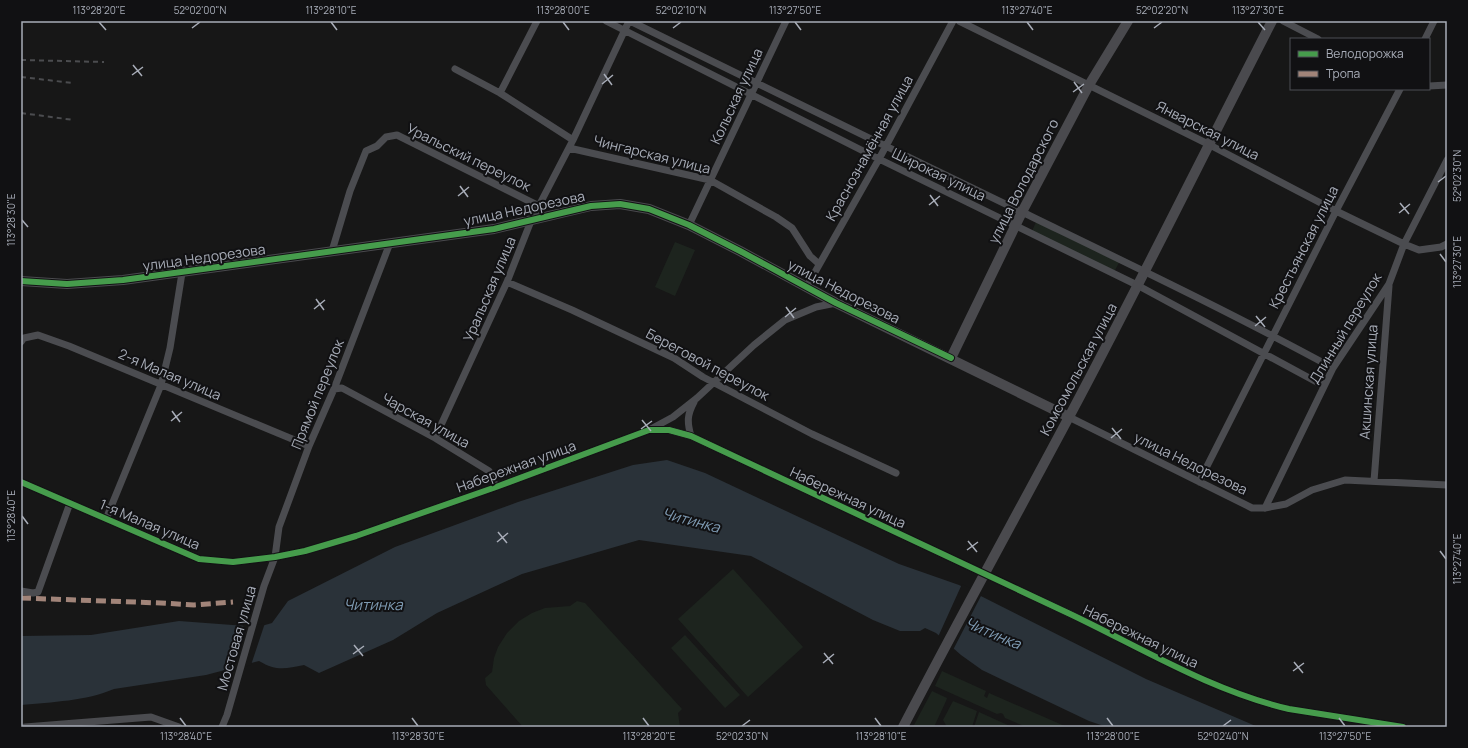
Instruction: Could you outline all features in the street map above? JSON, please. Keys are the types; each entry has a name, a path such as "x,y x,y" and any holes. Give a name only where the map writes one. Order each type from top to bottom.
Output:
{"main road":[{"name":"улица Володарского","path":"951,358 1015,225 1089,85 1128,21"},
{"name":"Комсомольская улица","path":"903,727 1069,417 1272,21"},
{"name":"улица Недорезова","path":"21,281 67,284 110,282 182,273 494,229 591,206 620,204 648,209 689,225 740,251 806,288 1069,417"}],"street":[{"path":"500,93 537,21"},
{"name":"Широкая улица","path":"606,21 879,159 1137,285 1264,352 1324,386"},
{"name":"Широкая улица","path":"630,21 757,84 1145,270 1333,368"},
{"name":"Уральская улица","path":"435,438 507,282 531,221 573,140 630,21"},
{"name":"Кольская улица","path":"689,225 786,21"},
{"name":"Краснознамённая улица","path":"806,288 879,159 953,21"},
{"name":"Январская улица","path":"959,21 1208,144 1336,211 1404,244 1419,250 1441,247 1447,244"},
{"path":"1283,21 1316,38"},
{"path":"1426,38 1434,21"},
{"name":"Чингарская улица","path":"455,69 500,93 573,140"},
{"path":"1430,86 1447,86"},
{"name":"Крестьянская улица","path":"1200,482 1272,335 1399,90"},
{"name":"Уральский переулок","path":"332,251 350,190 366,151 377,146 386,137 397,135 539,206"},
{"name":"Чингарская улица","path":"569,148 710,180 776,217 792,228 810,256 819,264"},
{"name":"Длинный переулок","path":"1265,508 1333,368 1389,284 1404,244 1447,160"},
{"name":"Прямой переулок","path":"275,557 278,531 309,446 334,389 390,244"},
{"path":"106,519 161,385 170,348 182,273"},
{"name":"Береговой переулок","path":"507,282 572,310 674,358 690,369 819,437 896,473"},
{"name":"Акшинская улица","path":"1374,481 1389,284"},
{"path":"649,430 673,417 697,398 754,345 785,320 816,307 836,303"},
{"name":"2-я Малая улица","path":"21,342 24,338 38,335 309,446"},
{"name":"Чарская улица","path":"334,389 342,388 435,438 489,472 496,487"},
{"path":"691,436 688,425 689,412 697,398"},
{"name":"улица Недорезова","path":"1069,417 1252,508 1265,508 1286,504 1312,490 1345,480 1447,485"},
{"name":"Набережная улица","path":"275,557 305,551 356,536 496,487 649,430 669,430 691,436 982,578 1105,631 1211,684 1283,708 1403,727"},
{"name":"1-я Малая улица","path":"21,482 199,559 233,562 275,557"},
{"path":"21,591 33,593 38,592 70,503"},
{"name":"Мостовая улица","path":"222,727 227,715 264,586 275,557"},
{"path":"25,727 151,717 179,727"}],"shaded area":[{"path":"1037,220 1120,261 1114,272 1032,231"},
{"path":"675,242 695,250 675,296 655,287"},
{"path":"733,569 803,647 748,697 678,619"},
{"path":"577,601 585,603 682,709 678,713 680,727 523,727 486,685 485,678 492,672 494,658 498,647 507,633 519,621 532,613 545,608 570,606"},
{"path":"685,635 740,695 725,708 671,648"},
{"path":"942,671 986,691 984,696 987,698 989,693 1067,727 1026,727 1005,718 1001,713 997,714 935,686"},
{"path":"932,691 947,698 934,727 913,727"},
{"path":"953,701 977,711 972,727 947,727 943,720"},
{"path":"979,712 1012,727 974,727"}],"water":[{"name":"Читинка","path":"667,460 705,473 899,564 959,585 1146,679 1258,727 1107,727 1089,721 982,670 961,655 936,633 925,628 920,631 900,631 873,620 751,556 639,540 522,574 437,613 393,640 319,673 304,665 276,668 259,661 206,675 114,689 80,699 21,705 21,636 91,635 179,621 258,627 272,623 288,601 395,547 518,502 633,465"}],"pier":[{"path":"962,584 982,594 953,650 938,637"},
{"path":"265,623 251,665 230,671 244,624 258,625"}],"railway":[{"path":"21,60 104,62"},
{"path":"21,77 73,83"},
{"path":"21,113 74,120"}],"marked path":[{"path":"21,598 194,605 233,602"}],"cycle path":[{"path":"21,281 67,284 123,280 494,229 591,206 620,204 649,209 689,225 836,303 951,358"},
{"path":"21,482 199,559 233,562 275,557 305,551 356,536 496,487 649,430 669,430 691,436 1068,613 1204,680 1260,701 1289,709 1403,727"}]}
